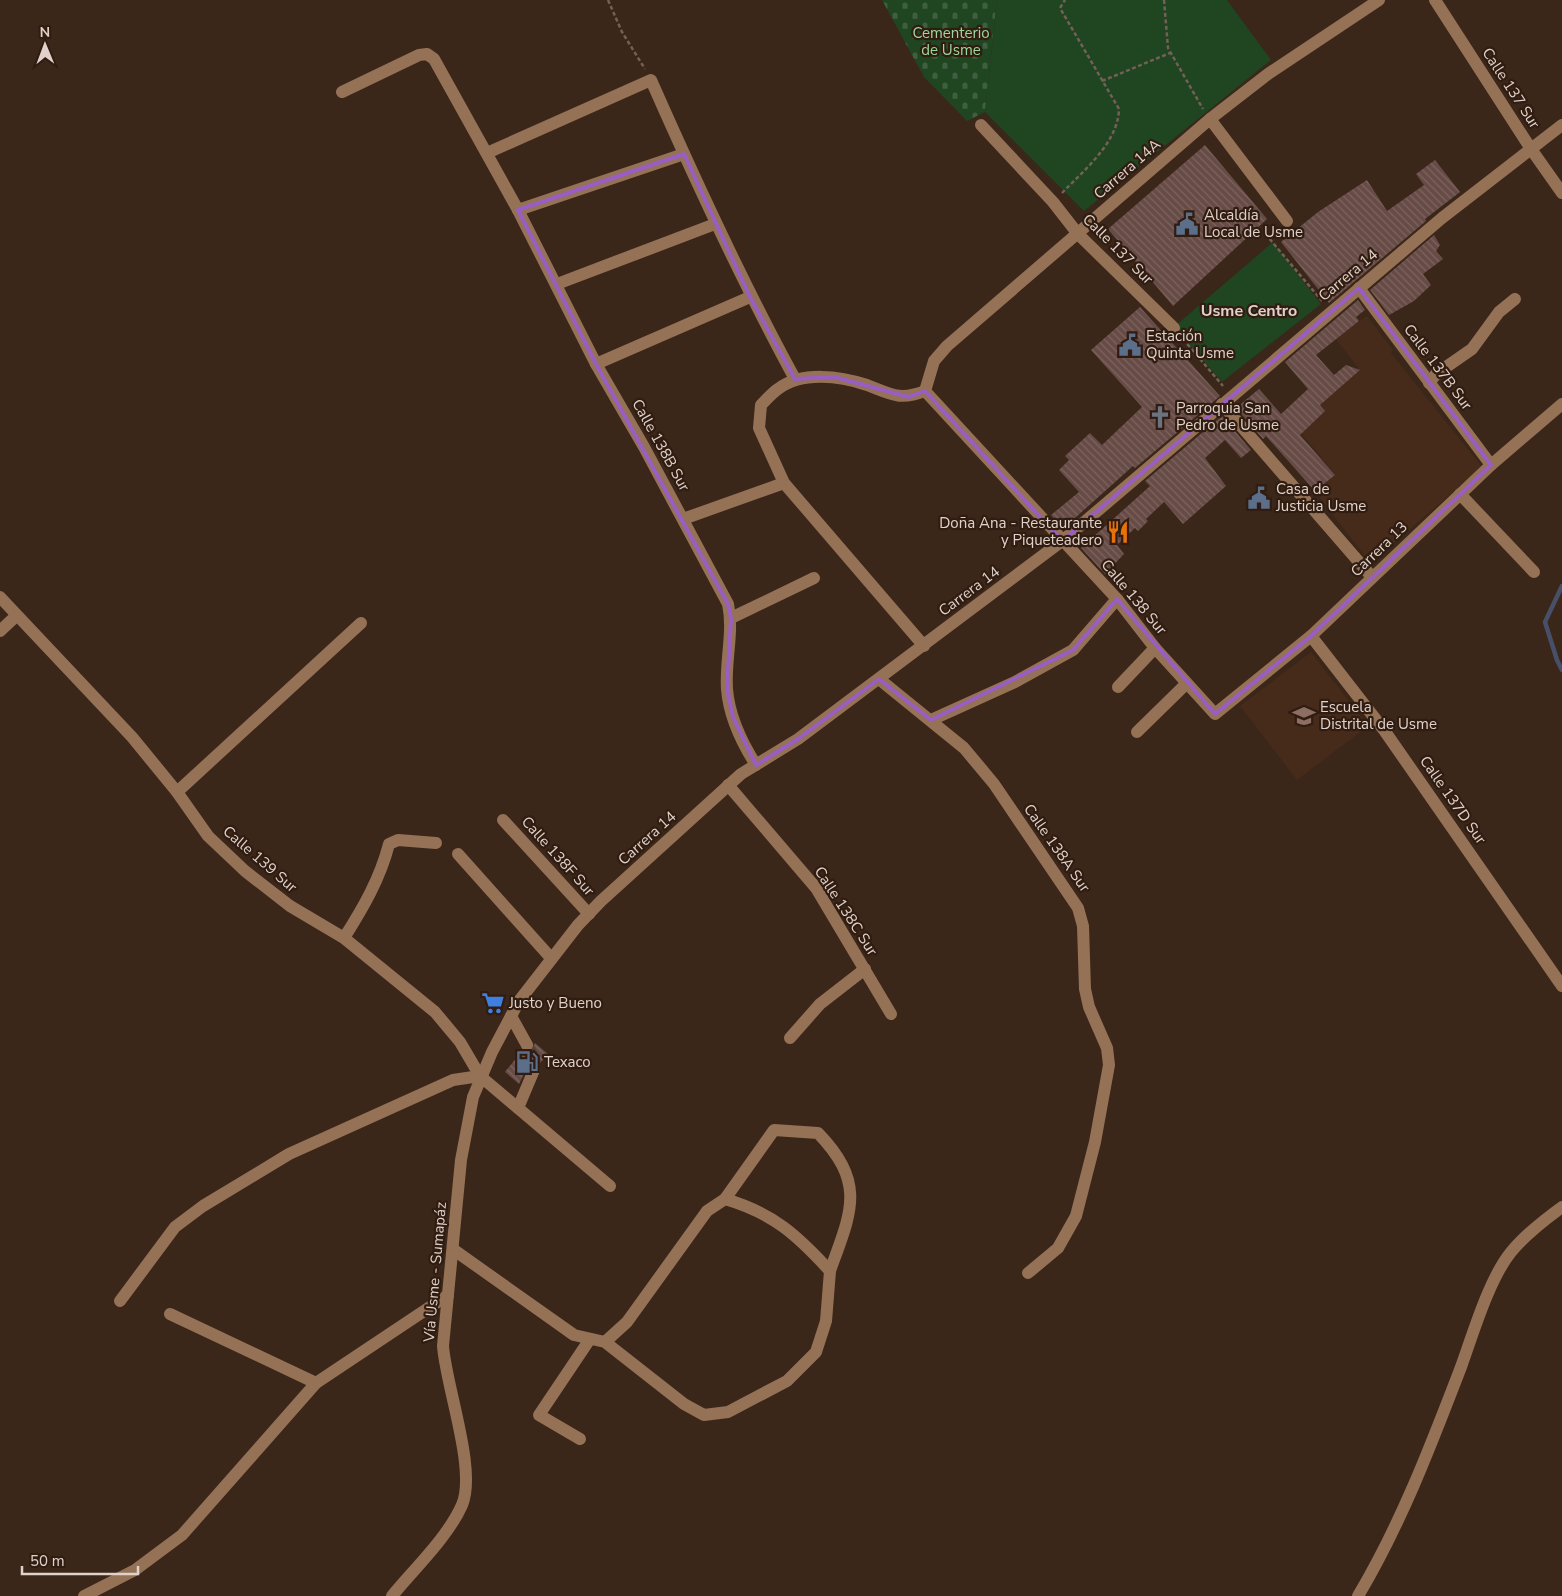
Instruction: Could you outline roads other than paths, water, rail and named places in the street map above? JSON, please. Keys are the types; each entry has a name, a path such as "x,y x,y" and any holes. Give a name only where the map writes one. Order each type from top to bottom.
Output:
{"street":[{"name":"Carrera 14A","path":"925,391 934,361 948,346 1210,119 1268,74 1379,0"},
{"name":"Calle 137 Sur","path":"1435,0 1531,149 1562,193"},
{"name":"Calle 138B Sur","path":"342,92 419,55 427,54 434,59 558,284 596,364 683,518 728,604 731,618 727,689 733,717 745,747 756,765"},
{"path":"487,153 651,80 715,224 750,297 796,379"},
{"path":"1210,119 1287,221"},
{"name":"Calle 137 Sur","path":"981,124 1053,202 1078,234 1174,328"},
{"name":"Carrera 14","path":"480,1076 511,1016 551,958 589,914 728,785 798,739 1062,541 1442,218 1562,125"},
{"path":"518,210 684,154"},
{"path":"558,284 715,224"},
{"name":"Calle 137B Sur","path":"1359,288 1491,465"},
{"path":"596,364 750,297"},
{"path":"1429,383 1436,374 1472,349 1499,312 1516,298"},
{"path":"924,646 784,483 760,428 761,405 778,389 796,379 834,377 866,385 891,395 909,397 925,391"},
{"name":"Calle 138 Sur","path":"925,391 1117,599 1155,648 1215,714"},
{"path":"1227,400 1372,577"},
{"name":"Carrera 13","path":"1215,714 1311,636 1491,465 1562,404"},
{"path":"683,518 784,483"},
{"path":"1460,494 1534,572"},
{"path":"731,618 814,578"},
{"name":"Calle 139 Sur","path":"0,597 132,737 177,792 208,836 245,870 290,906 344,938 435,1012 460,1042 480,1076 610,1186"},
{"path":"931,720 1015,682 1073,650 1117,599"},
{"path":"0,631 16,616"},
{"path":"177,792 361,623"},
{"name":"Calle 137D Sur","path":"1311,636 1384,730 1562,986"},
{"path":"1118,687 1155,648"},
{"name":"Calle 138A Sur","path":"879,679 964,748 994,784 1078,908 1083,926 1085,989 1089,1007 1107,1048 1109,1065 1076,1216 1058,1248 1028,1273"},
{"path":"1137,732 1186,684"},
{"name":"Calle 138C Sur","path":"728,785 816,888 891,1014"},
{"name":"Calle 138F Sur","path":"503,820 589,914"},
{"path":"344,938 362,910 383,867 389,844 398,840 436,843"},
{"path":"458,854 551,958"},
{"path":"790,1038 820,1004 864,969"},
{"path":"511,1016 527,1045"},
{"path":"518,1108 534,1070"},
{"path":"120,1301 175,1227 203,1206 289,1154 453,1080 480,1076"},
{"name":"Vía Usme - Sumapáz","path":"392,1596 450,1526 463,1504 466,1479 464,1452 444,1355 461,1160 468,1116 480,1076"},
{"path":"454,1250 574,1335 605,1342 684,1404 704,1415 728,1412 787,1381 816,1352 826,1321 830,1271 850,1216 852,1190 845,1170 833,1148 818,1133 774,1130 725,1199 707,1211 627,1322 605,1342"},
{"path":"725,1199 752,1207 798,1236 830,1271"},
{"path":"1358,1596 1378,1564 1420,1472 1492,1286 1510,1253 1544,1220 1562,1207"},
{"path":"84,1596 135,1570 182,1535 316,1383 448,1295"},
{"path":"170,1314 316,1383"},
{"path":"580,1439 539,1415 590,1339"}],"waterway":[{"path":"1562,586 1545,622 1562,670"}],"tunnel":[{"path":"527,1045 533,1057 534,1070"}],"place":[{"name":"Alcaldía Local de Usme","path":"1187,224"},
{"name":"Estación Quinta Usme","path":"1130,345"},
{"name":"Parroquia San Pedro de Usme","path":"1160,417"},
{"name":"Casa de Justicia Usme","path":"1259,498"},
{"name":"Doña Ana - Restaurante y Piqueteadero","path":"1118,532"},
{"name":"Escuela Distrital de Usme","path":"1304,716"},
{"name":"Justo y Bueno","path":"493,1003"},
{"name":"Texaco","path":"527,1062"}],"district":[{"name":"Usme Centro","path":"1249,310"}],"park label":[{"name":"Cementerio de Usme","path":"951,42"}]}
